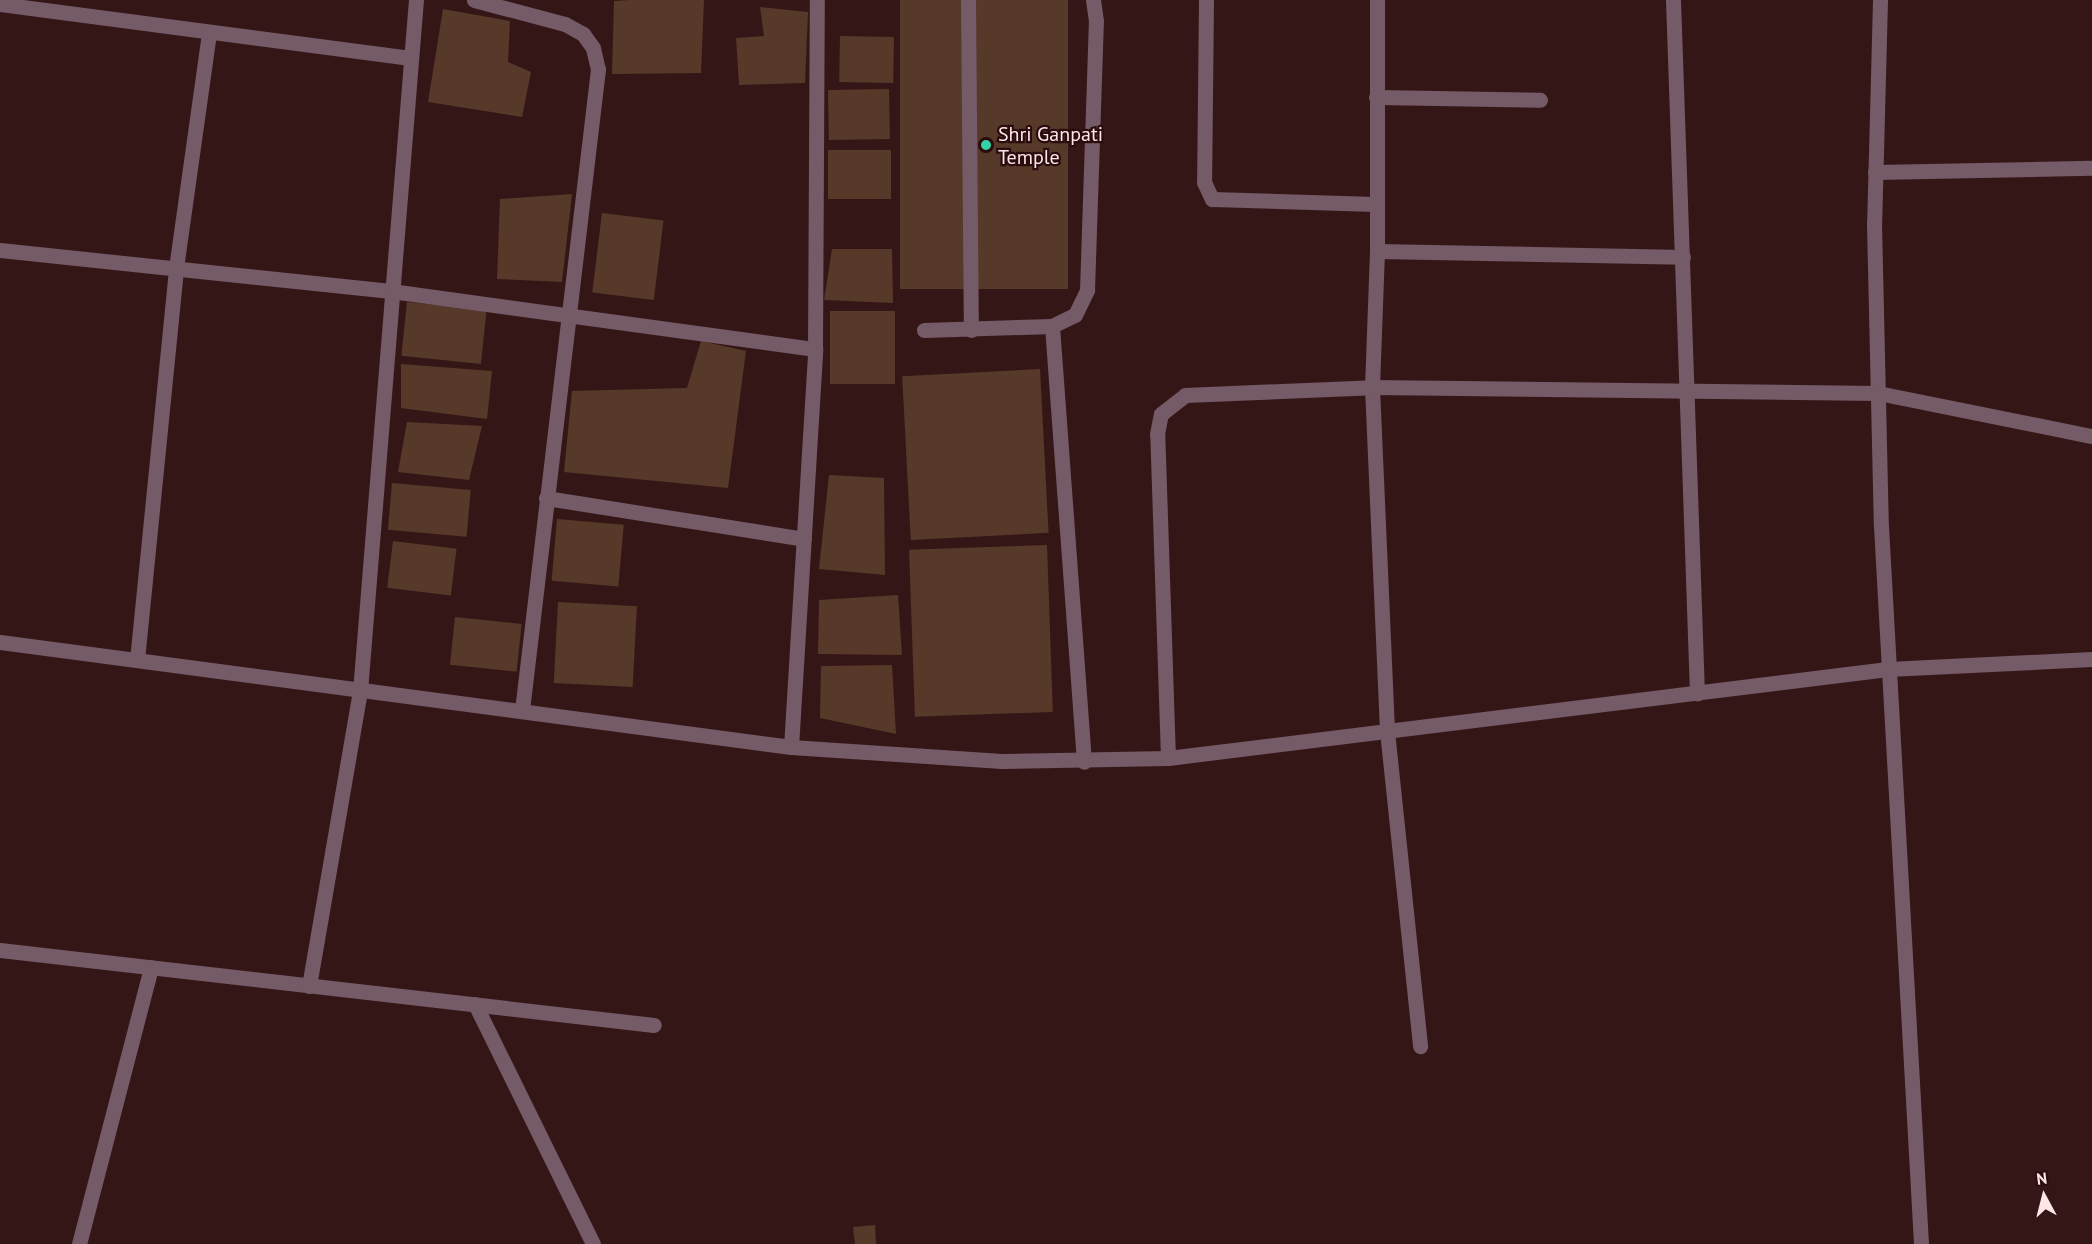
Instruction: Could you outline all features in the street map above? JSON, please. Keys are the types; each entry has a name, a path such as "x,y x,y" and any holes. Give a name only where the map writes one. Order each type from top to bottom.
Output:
{"street":[{"path":"309,986 360,691 416,0"},
{"path":"474,0 565,24 583,34 593,48 598,69 566,315 522,710"},
{"path":"791,747 815,350 817,0"},
{"path":"968,0 971,330"},
{"path":"924,330 1052,326 1075,315 1087,290 1096,21 1094,0"},
{"path":"1206,0 1204,182 1212,199 1375,204"},
{"path":"1377,0 1375,204 1377,251 1372,387 1387,731 1420,1046"},
{"path":"1673,0 1697,694"},
{"path":"1880,0 1875,172 1878,393 1888,669 1921,1244"},
{"path":"0,4 209,33 410,57"},
{"path":"137,660 176,268 209,33"},
{"path":"1376,97 1540,100"},
{"path":"1875,172 2092,168"},
{"path":"0,250 391,291 815,350"},
{"path":"1377,251 1683,257"},
{"path":"1052,326 1084,762"},
{"path":"1168,758 1157,434 1161,414 1185,395 1207,391 1372,387 1878,393 2092,436"},
{"path":"546,498 804,539"},
{"path":"0,642 791,747 1002,761 1084,762 1168,758 1888,669 2092,659"},
{"path":"0,950 654,1025"},
{"path":"79,1244 151,967"},
{"path":"475,1004 593,1244"}],"building":[{"path":"704,0 701,73 612,74 614,1"},
{"name":"Shri Ganpati Temple","path":"900,0 1068,0 1068,289 900,289"},
{"path":"760,7 808,12 805,83 739,85 736,38 764,36"},
{"path":"443,9 510,21 508,62 531,72 522,117 428,102"},
{"path":"840,36 894,37 893,83 839,82"},
{"path":"889,89 890,139 829,140 828,90"},
{"path":"828,150 891,150 891,199 828,199"},
{"path":"572,194 562,282 497,279 500,199"},
{"path":"602,213 664,221 654,300 592,292"},
{"path":"832,249 892,249 893,303 824,300"},
{"path":"407,302 487,310 481,364 401,356"},
{"path":"830,311 895,311 895,384 830,384"},
{"path":"701,341 746,351 728,488 564,472 572,391 687,388"},
{"path":"401,364 492,371 487,419 401,408"},
{"path":"1040,369 1049,533 911,540 902,376"},
{"path":"407,422 482,426 469,480 398,472"},
{"path":"829,475 884,478 885,575 819,569"},
{"path":"392,483 471,490 467,537 388,530"},
{"path":"557,519 624,525 618,587 552,581"},
{"path":"393,541 457,549 451,595 387,588"},
{"path":"1047,545 1053,712 915,717 909,550"},
{"path":"898,595 902,655 818,654 819,600"},
{"path":"558,602 637,606 633,687 554,683"},
{"path":"455,617 522,624 517,672 450,665"},
{"path":"892,665 896,734 820,718 821,666"},
{"path":"875,1225 876,1244 855,1244 853,1227"}],"place":[{"name":"Shri Ganpati Temple","path":"986,145"}]}
